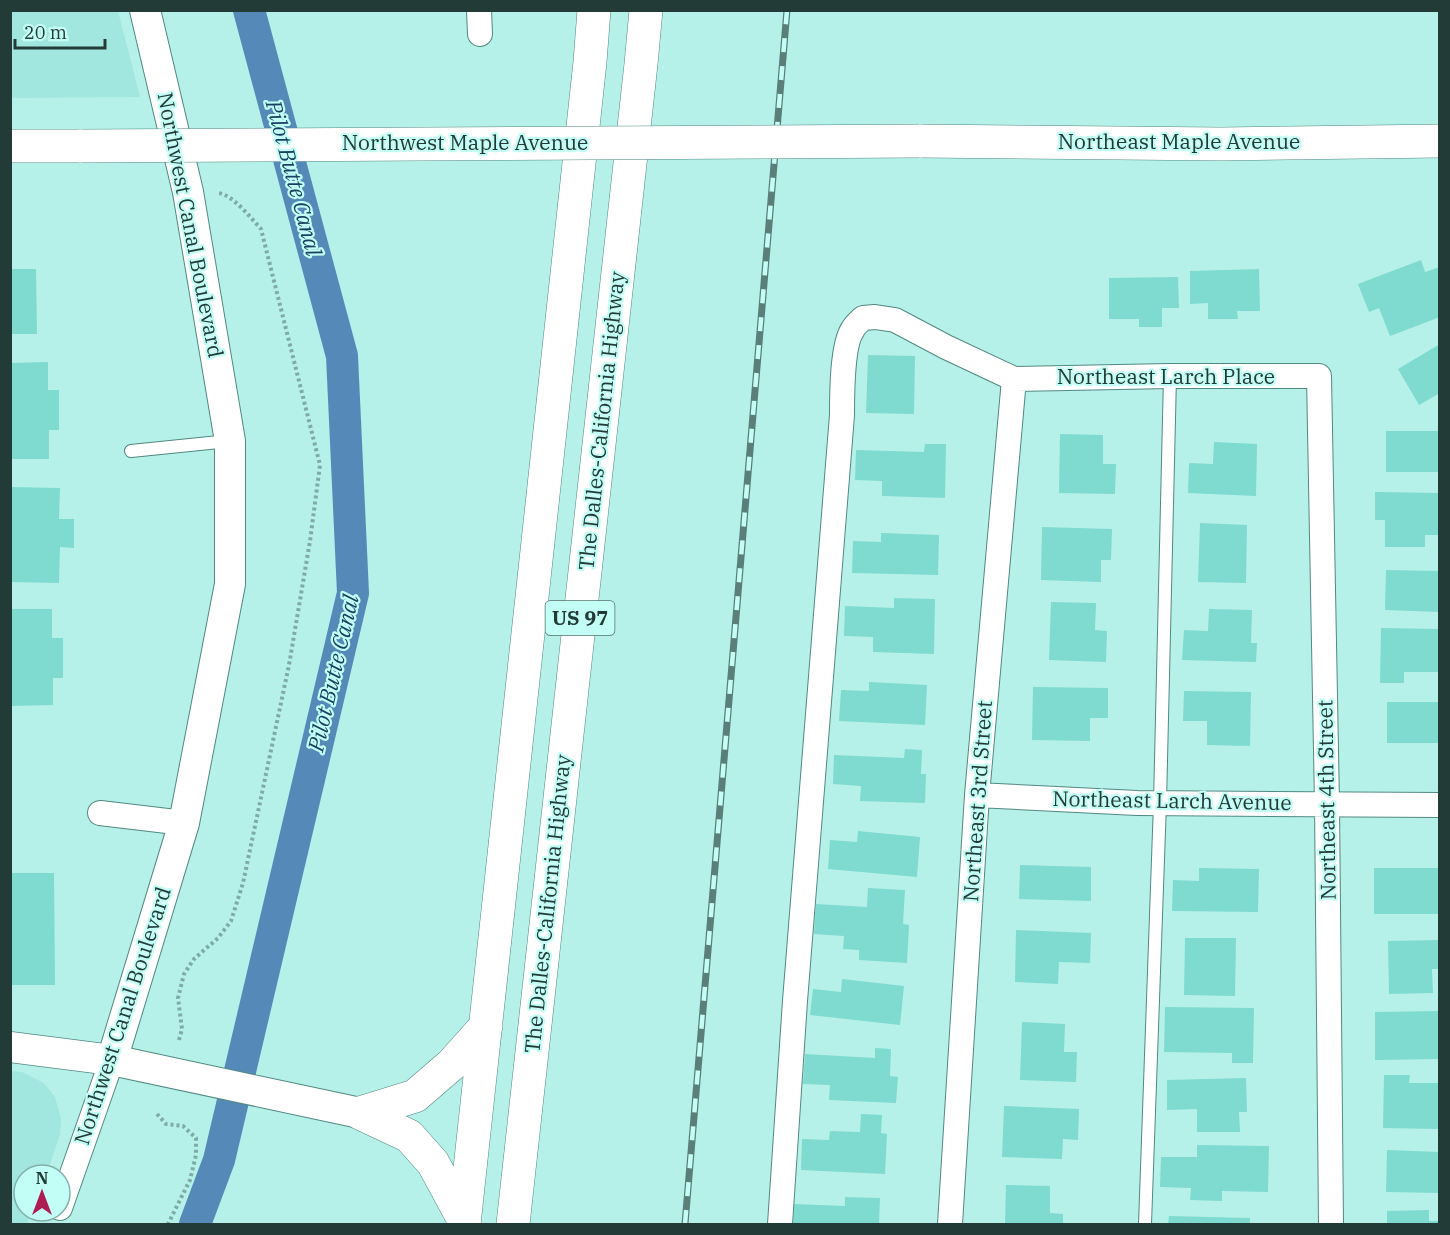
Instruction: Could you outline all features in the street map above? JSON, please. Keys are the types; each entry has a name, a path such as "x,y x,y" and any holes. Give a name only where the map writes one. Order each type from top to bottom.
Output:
{"main road":[{"name":"US 97","path":"465,1223 594,10"},
{"name":"The Dalles-California Highway","path":"513,1224 646,10"},
{"name":"Northeast Maple Avenue","path":"919,141 1221,144 1440,141"},
{"name":"Northwest Maple Avenue","path":"10,146 919,141"},
{"path":"360,1113 415,1096 451,1065 486,1026"},
{"path":"360,1113 409,1136 433,1163 465,1223"}],"street":[{"name":"Northwest Canal Boulevard","path":"72,1172 112,1060 184,823 230,584 230,441 188,192 145,10"},
{"path":"780,1224 796,989 842,415 843,373 848,341 852,329 863,318 895,320 1014,379"},
{"name":"Northeast Larch Place","path":"1014,379 1319,376"},
{"name":"Northeast 4th Street","path":"1319,376 1328,804 1330,1224"},
{"name":"Northeast 3rd Street","path":"950,1224 977,795 1014,379"},
{"name":"Northeast Larch Avenue","path":"977,795 1137,803 1440,805"},
{"path":"100,813 184,823"},
{"path":"10,1047 112,1060 360,1113"}],"lane":[{"path":"1144,1224 1160,803 1170,376"},
{"path":"131,451 230,441"}],"path":[{"path":"179,1040 182,1029 178,998 184,974 194,959 218,938 231,921 243,883 289,665 320,465 261,229 224,193 188,192"},
{"path":"157,1114 166,1125 183,1126 196,1138 196,1155 190,1180 168,1224"}],"shaded area":[{"path":"10,11 118,11 140,97 11,98"},
{"path":"11,1071 22,1072 44,1083 55,1097 61,1118 60,1135 50,1163 12,1163 12,1223 27,1223 11,1224"}],"building":[{"path":"1421,260 1425,272 1440,267 1440,317 1390,336 1379,308 1369,312 1358,284"},
{"path":"10,269 36,269 37,334 10,334"},
{"path":"1259,269 1260,311 1237,311 1238,319 1208,319 1208,303 1190,304 1190,271"},
{"path":"1178,277 1179,308 1162,308 1162,327 1139,327 1139,319 1109,319 1109,278"},
{"path":"1440,344 1440,393 1419,405 1398,369"},
{"path":"868,355 915,356 914,414 866,413"},
{"path":"48,362 48,390 59,390 59,430 49,430 49,459 10,459 10,363"},
{"path":"1386,431 1440,431 1440,472 1386,472"},
{"path":"1060,434 1103,435 1103,464 1116,464 1115,494 1059,493"},
{"path":"1214,442 1257,444 1256,496 1188,493 1189,463 1213,464"},
{"path":"925,444 946,444 945,498 882,496 882,481 855,480 856,450 924,452"},
{"path":"10,487 60,488 59,519 74,519 74,548 60,547 59,583 10,582"},
{"path":"1375,492 1440,493 1440,535 1425,535 1425,547 1385,547 1385,520 1375,520"},
{"path":"1200,523 1247,525 1246,583 1198,582"},
{"path":"1042,527 1112,529 1111,560 1101,560 1101,582 1041,580"},
{"path":"881,533 939,535 938,575 852,573 853,541 881,542"},
{"path":"1386,570 1440,571 1440,612 1385,610"},
{"path":"894,598 935,599 934,654 873,652 873,637 844,636 845,606 894,608"},
{"path":"1051,602 1096,603 1095,630 1107,631 1106,662 1049,660"},
{"path":"10,609 52,609 52,638 63,638 63,678 53,678 53,705 10,706"},
{"path":"1209,609 1252,610 1251,643 1257,643 1256,662 1182,660 1184,630 1208,631"},
{"path":"1381,628 1440,629 1440,672 1404,672 1404,683 1380,683"},
{"path":"869,682 927,685 925,725 839,721 841,690 869,691"},
{"path":"1033,687 1108,688 1108,718 1090,718 1090,741 1032,740"},
{"path":"1184,691 1251,692 1250,746 1207,745 1207,721 1183,721"},
{"path":"1387,702 1440,702 1440,743 1387,743"},
{"path":"905,749 922,750 921,774 926,774 925,803 860,801 861,786 833,784 834,755 904,758"},
{"path":"858,831 920,837 917,877 828,869 830,840 857,842"},
{"path":"1020,865 1091,867 1091,901 1019,899"},
{"path":"1199,868 1259,869 1258,912 1172,911 1173,880 1199,881"},
{"path":"1374,868 1440,868 1440,914 1374,914"},
{"path":"10,873 54,873 55,985 10,985"},
{"path":"868,888 905,890 903,924 909,925 907,963 859,960 859,950 843,949 844,936 814,934 816,904 867,907"},
{"path":"1016,930 1091,933 1090,963 1059,962 1058,984 1015,982"},
{"path":"1185,938 1236,938 1235,996 1184,995"},
{"path":"1440,940 1440,969 1432,969 1433,993 1389,994 1388,941"},
{"path":"842,979 904,986 900,1025 810,1015 813,989 841,992"},
{"path":"1165,1007 1254,1008 1253,1063 1232,1063 1232,1053 1164,1052"},
{"path":"1440,1011 1440,1059 1375,1060 1375,1012"},
{"path":"1022,1022 1065,1024 1064,1052 1077,1052 1076,1082 1020,1080"},
{"path":"875,1048 891,1049 890,1076 898,1077 896,1103 829,1100 830,1085 803,1084 805,1054 875,1058"},
{"path":"1384,1075 1410,1075 1409,1083 1440,1083 1440,1129 1383,1128"},
{"path":"1246,1078 1247,1112 1239,1112 1240,1132 1197,1132 1197,1109 1167,1110 1167,1080"},
{"path":"1004,1106 1079,1109 1078,1140 1063,1139 1062,1159 1002,1157"},
{"path":"861,1114 882,1115 881,1133 887,1134 885,1174 801,1170 802,1139 829,1140 830,1131 860,1132"},
{"path":"1197,1145 1269,1146 1268,1192 1222,1191 1222,1201 1190,1200 1191,1188 1160,1187 1161,1157 1197,1157"},
{"path":"1387,1150 1440,1152 1440,1193 1386,1192"},
{"path":"1006,1185 1050,1186 1050,1213 1063,1214 1063,1224 1005,1224"},
{"path":"845,1197 880,1198 879,1224 793,1224 794,1204 845,1206"},
{"path":"1429,1210 1429,1221 1440,1221 1440,1224 1387,1224 1387,1211"},
{"path":"1169,1216 1250,1218 1250,1224 1168,1224"}],"waterway":[{"name":"Pilot Butte Canal","path":"195,1224 219,1160 353,593 342,356 249,10"}],"railway":[{"path":"685,1224 787,10"}]}
